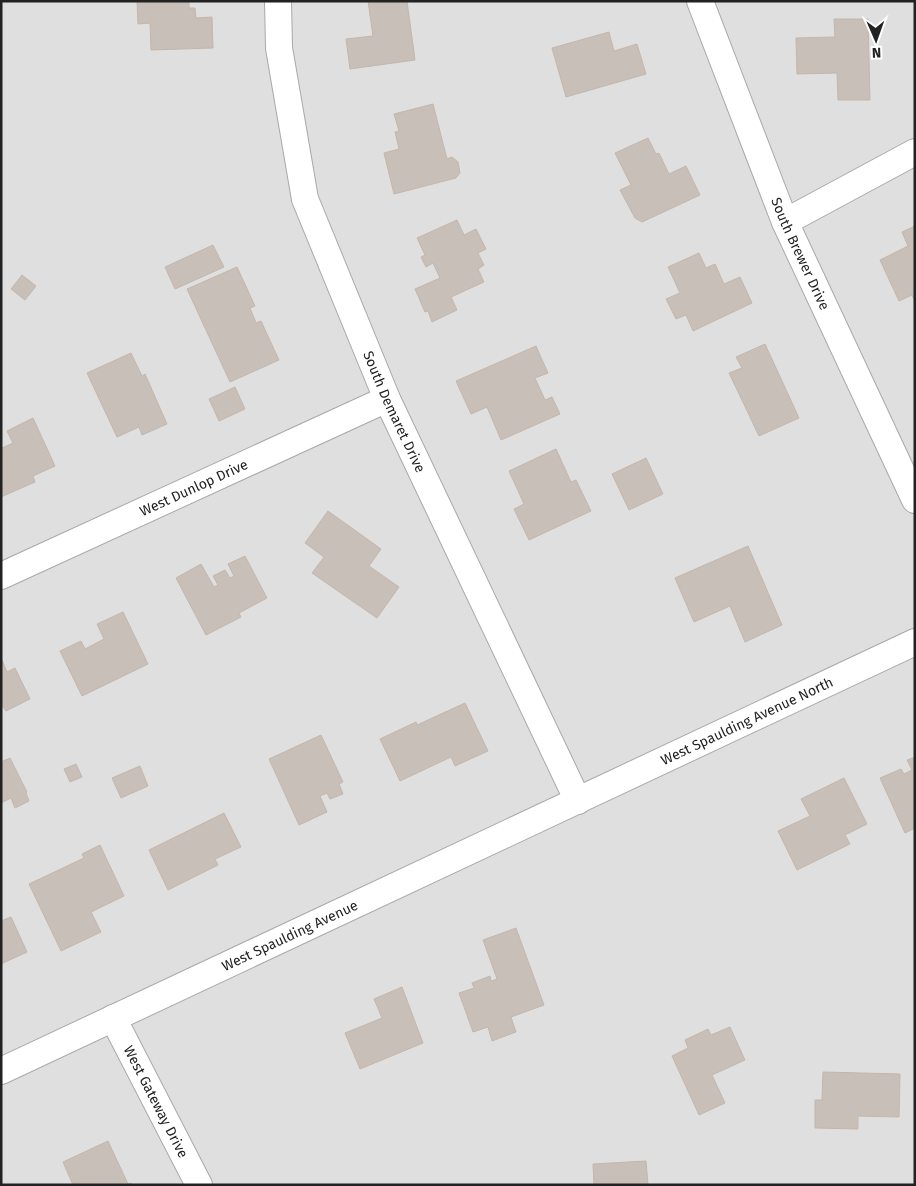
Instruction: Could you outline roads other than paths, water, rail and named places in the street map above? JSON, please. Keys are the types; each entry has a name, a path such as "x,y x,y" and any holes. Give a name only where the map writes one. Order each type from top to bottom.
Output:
{"street":[{"name":"South Demaret Drive","path":"278,1 279,48 305,199 387,399 578,801"},
{"name":"South Brewer Drive","path":"700,1 785,222 915,500"},
{"path":"785,222 915,152"},
{"name":"West Dunlop Drive","path":"1,576 387,399"},
{"name":"West Spaulding Avenue North","path":"578,801 915,642"},
{"name":"West Spaulding Avenue","path":"1,1071 578,801"},
{"name":"West Gateway Drive","path":"113,1018 199,1185"}]}
